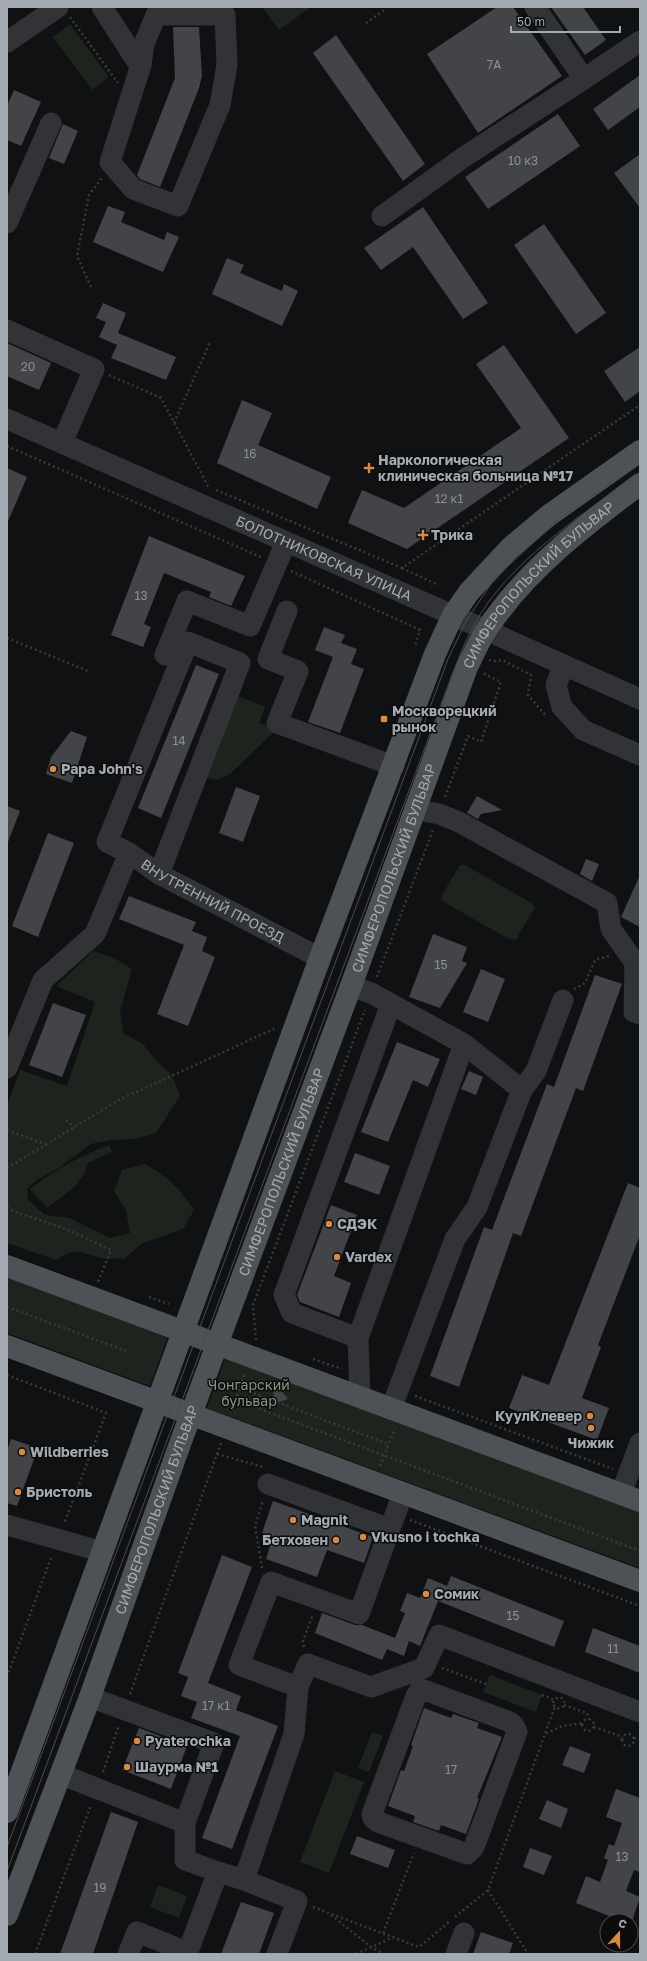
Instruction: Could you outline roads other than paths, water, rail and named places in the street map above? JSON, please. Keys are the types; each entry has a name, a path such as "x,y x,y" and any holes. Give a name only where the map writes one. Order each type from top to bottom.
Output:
{"main road":[{"path":"7,1812 320,958 436,654 453,615 469,592 510,548 555,511 640,451"},
{"name":"СИМФЕРОПОЛЬСКИЙ БУЛЬВАР","path":"7,1916 90,1697 217,1344 468,667 486,630 503,607 530,576 574,535 640,484"},
{"path":"7,1266 217,1344 257,1345 360,1386 397,1404 630,1490"},
{"path":"7,1346 157,1403 640,1581"}],"street":[{"path":"102,7 138,63 140,69 110,162 133,189 178,206 220,105 228,65 225,15 156,15 144,44 140,69"},
{"path":"535,7 584,79"},
{"path":"7,42 63,10"},
{"path":"382,216 464,157 640,41"},
{"path":"7,223 51,123"},
{"path":"7,330 94,369 62,444"},
{"name":"БОЛОТНИКОВСКАЯ УЛИЦА","path":"7,420 453,615 640,699"},
{"path":"164,655 187,601 250,626 286,542"},
{"path":"268,659 287,611"},
{"name":"ВНУТРЕННИЙ ПРОЕЗД","path":"240,662 188,642 107,842 129,854 159,874 320,958"},
{"path":"159,874 240,662 268,659 298,671 277,723 394,766"},
{"path":"564,665 556,685 562,707 583,730 640,754"},
{"path":"415,809 439,814 459,822 607,903 611,929 635,963 634,1012 640,1014"},
{"path":"7,1068 43,980 95,934 129,854"},
{"path":"351,986 371,993 464,1044 522,1090"},
{"path":"397,1404 455,1239 477,1207 522,1090 536,1071 563,1000"},
{"path":"358,1338 292,1313 284,1295 392,1004"},
{"path":"360,1386 358,1338 464,1044"},
{"path":"630,1490 640,1443"},
{"path":"268,1484 392,1522"},
{"path":"298,1687 239,1665 271,1582 359,1614 403,1494"},
{"path":"7,1525 58,1538 103,1552"},
{"path":"244,1880 294,1734 298,1687 308,1664 371,1687 426,1665 439,1635 640,1712"},
{"path":"426,1665 435,1675 429,1692"},
{"path":"424,1690 429,1692 510,1722 517,1732 471,1852 462,1853 378,1822 373,1818 372,1814 416,1696 419,1691 424,1690"},
{"path":"90,1697 214,1743 185,1823 185,1860 244,1880 297,1901 277,1954"},
{"path":"60,1774 185,1823"},
{"path":"128,1954 137,1932 187,1953 218,1872"},
{"path":"456,1954 464,1933"}],"tram line":[{"path":"7,1847 448,659 466,621 495,578 560,518 640,463"},
{"path":"7,1871 465,643 488,602 526,560 572,522 640,473"}],"place":[{"name":"Наркологическая клиническая больница №17","path":"369,468"},
{"name":"Трика","path":"423,535"},
{"name":"Москворецкий рынок","path":"384,719"},
{"name":"Papa John's","path":"53,769"},
{"name":"СДЭК","path":"329,1224"},
{"name":"Vardex","path":"337,1257"},
{"name":"КуулКлевер","path":"590,1416"},
{"name":"Чижик","path":"591,1428"},
{"name":"Wildberries","path":"22,1452"},
{"name":"Бристоль","path":"18,1492"},
{"name":"Magnit","path":"293,1520"},
{"name":"Vkusno i tochka","path":"363,1537"},
{"name":"Бетховен","path":"336,1540"},
{"name":"Сомик","path":"426,1594"},
{"name":"Pyaterochka","path":"137,1741"},
{"name":"Шаурма №1","path":"127,1767"}],"park label":[{"name":"Чонгарский бульвар","path":"249,1394"}]}
